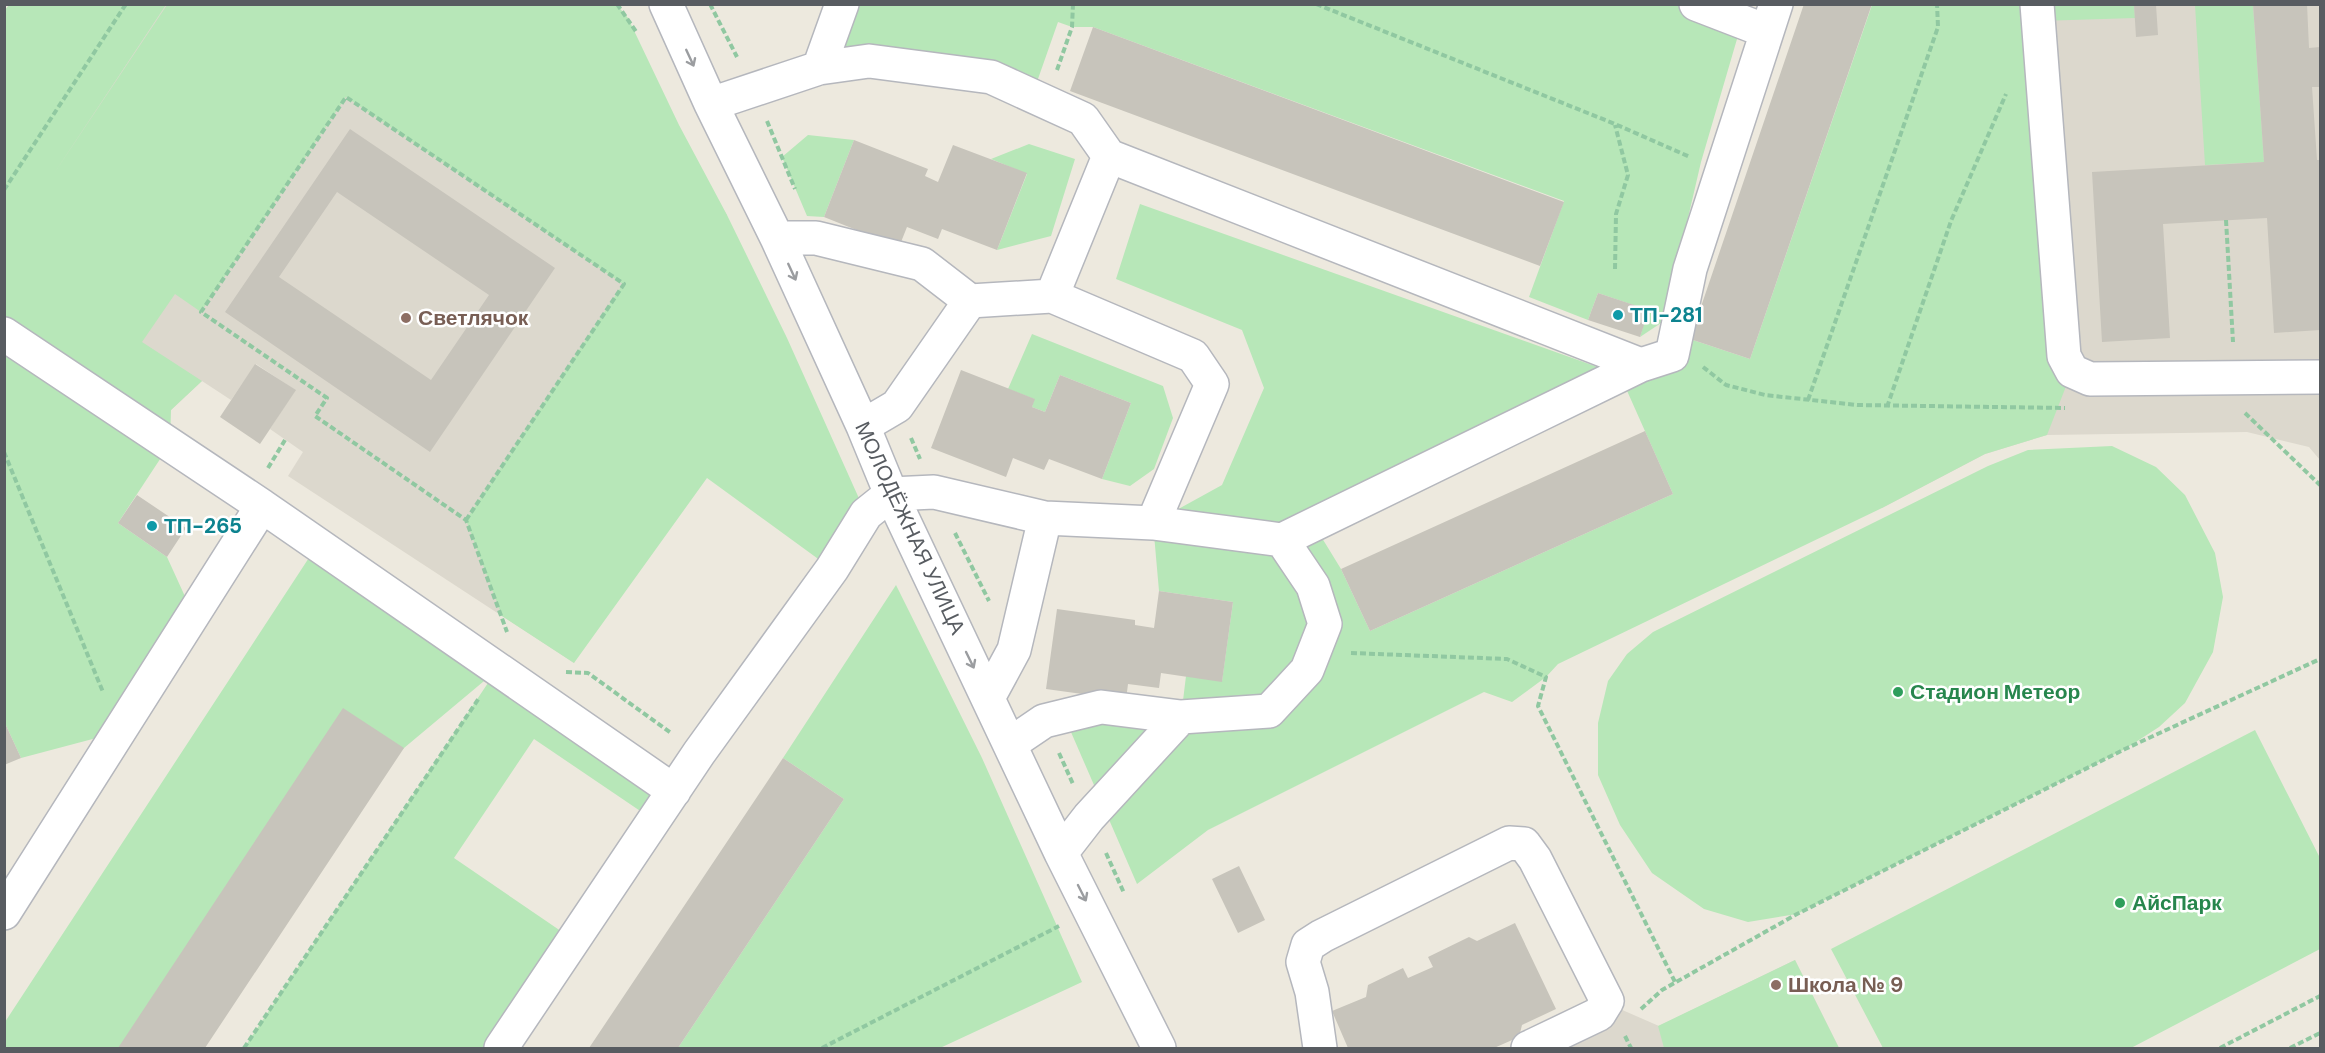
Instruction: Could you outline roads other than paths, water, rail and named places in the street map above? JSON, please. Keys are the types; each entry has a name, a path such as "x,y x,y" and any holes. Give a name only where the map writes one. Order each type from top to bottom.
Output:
{"street":[{"name":"МОЛОДЁЖНАЯ УЛИЦА","path":"666,4 711,104 777,238 863,426 891,494 1061,853 1159,1048"},
{"path":"819,68 842,4"},
{"path":"501,1048 706,743 832,569 866,514 891,494 934,492 1045,518 1153,523 1282,540 1641,365 1672,355 1690,269 1772,18 1696,4"},
{"path":"2037,4 2064,356 2072,371 2090,378 2238,394 2320,377"},
{"path":"711,104 819,68 869,61 991,77 1083,119 1109,156 1641,365"},
{"path":"1052,296 1109,156"},
{"path":"777,238 816,238 922,264 970,301 1052,296 1193,356 1212,384 1153,523"},
{"path":"863,426 897,406 970,301"},
{"path":"4,334 262,506 674,791"},
{"path":"4,913 262,506"},
{"path":"988,698 1014,650 1045,518"},
{"path":"1010,744 1044,721 1101,708 1181,717 1269,711 1307,670 1325,624 1314,586 1282,540"},
{"path":"1061,853 1089,817 1181,717"},
{"path":"1320,1048 1312,992 1303,962 1308,945 1363,915 1509,843 1524,844 1535,859 1607,1001 1599,1014 1528,1048"}],"place":[{"name":"ТП-281","path":"1618,315"},
{"name":"Светлячок","path":"406,318"},
{"name":"ТП-265","path":"152,526"},
{"name":"Стадион Метеор","path":"1898,692"},
{"name":"АйсПарк","path":"2120,903"},
{"name":"Школа № 9","path":"1776,985"}]}
